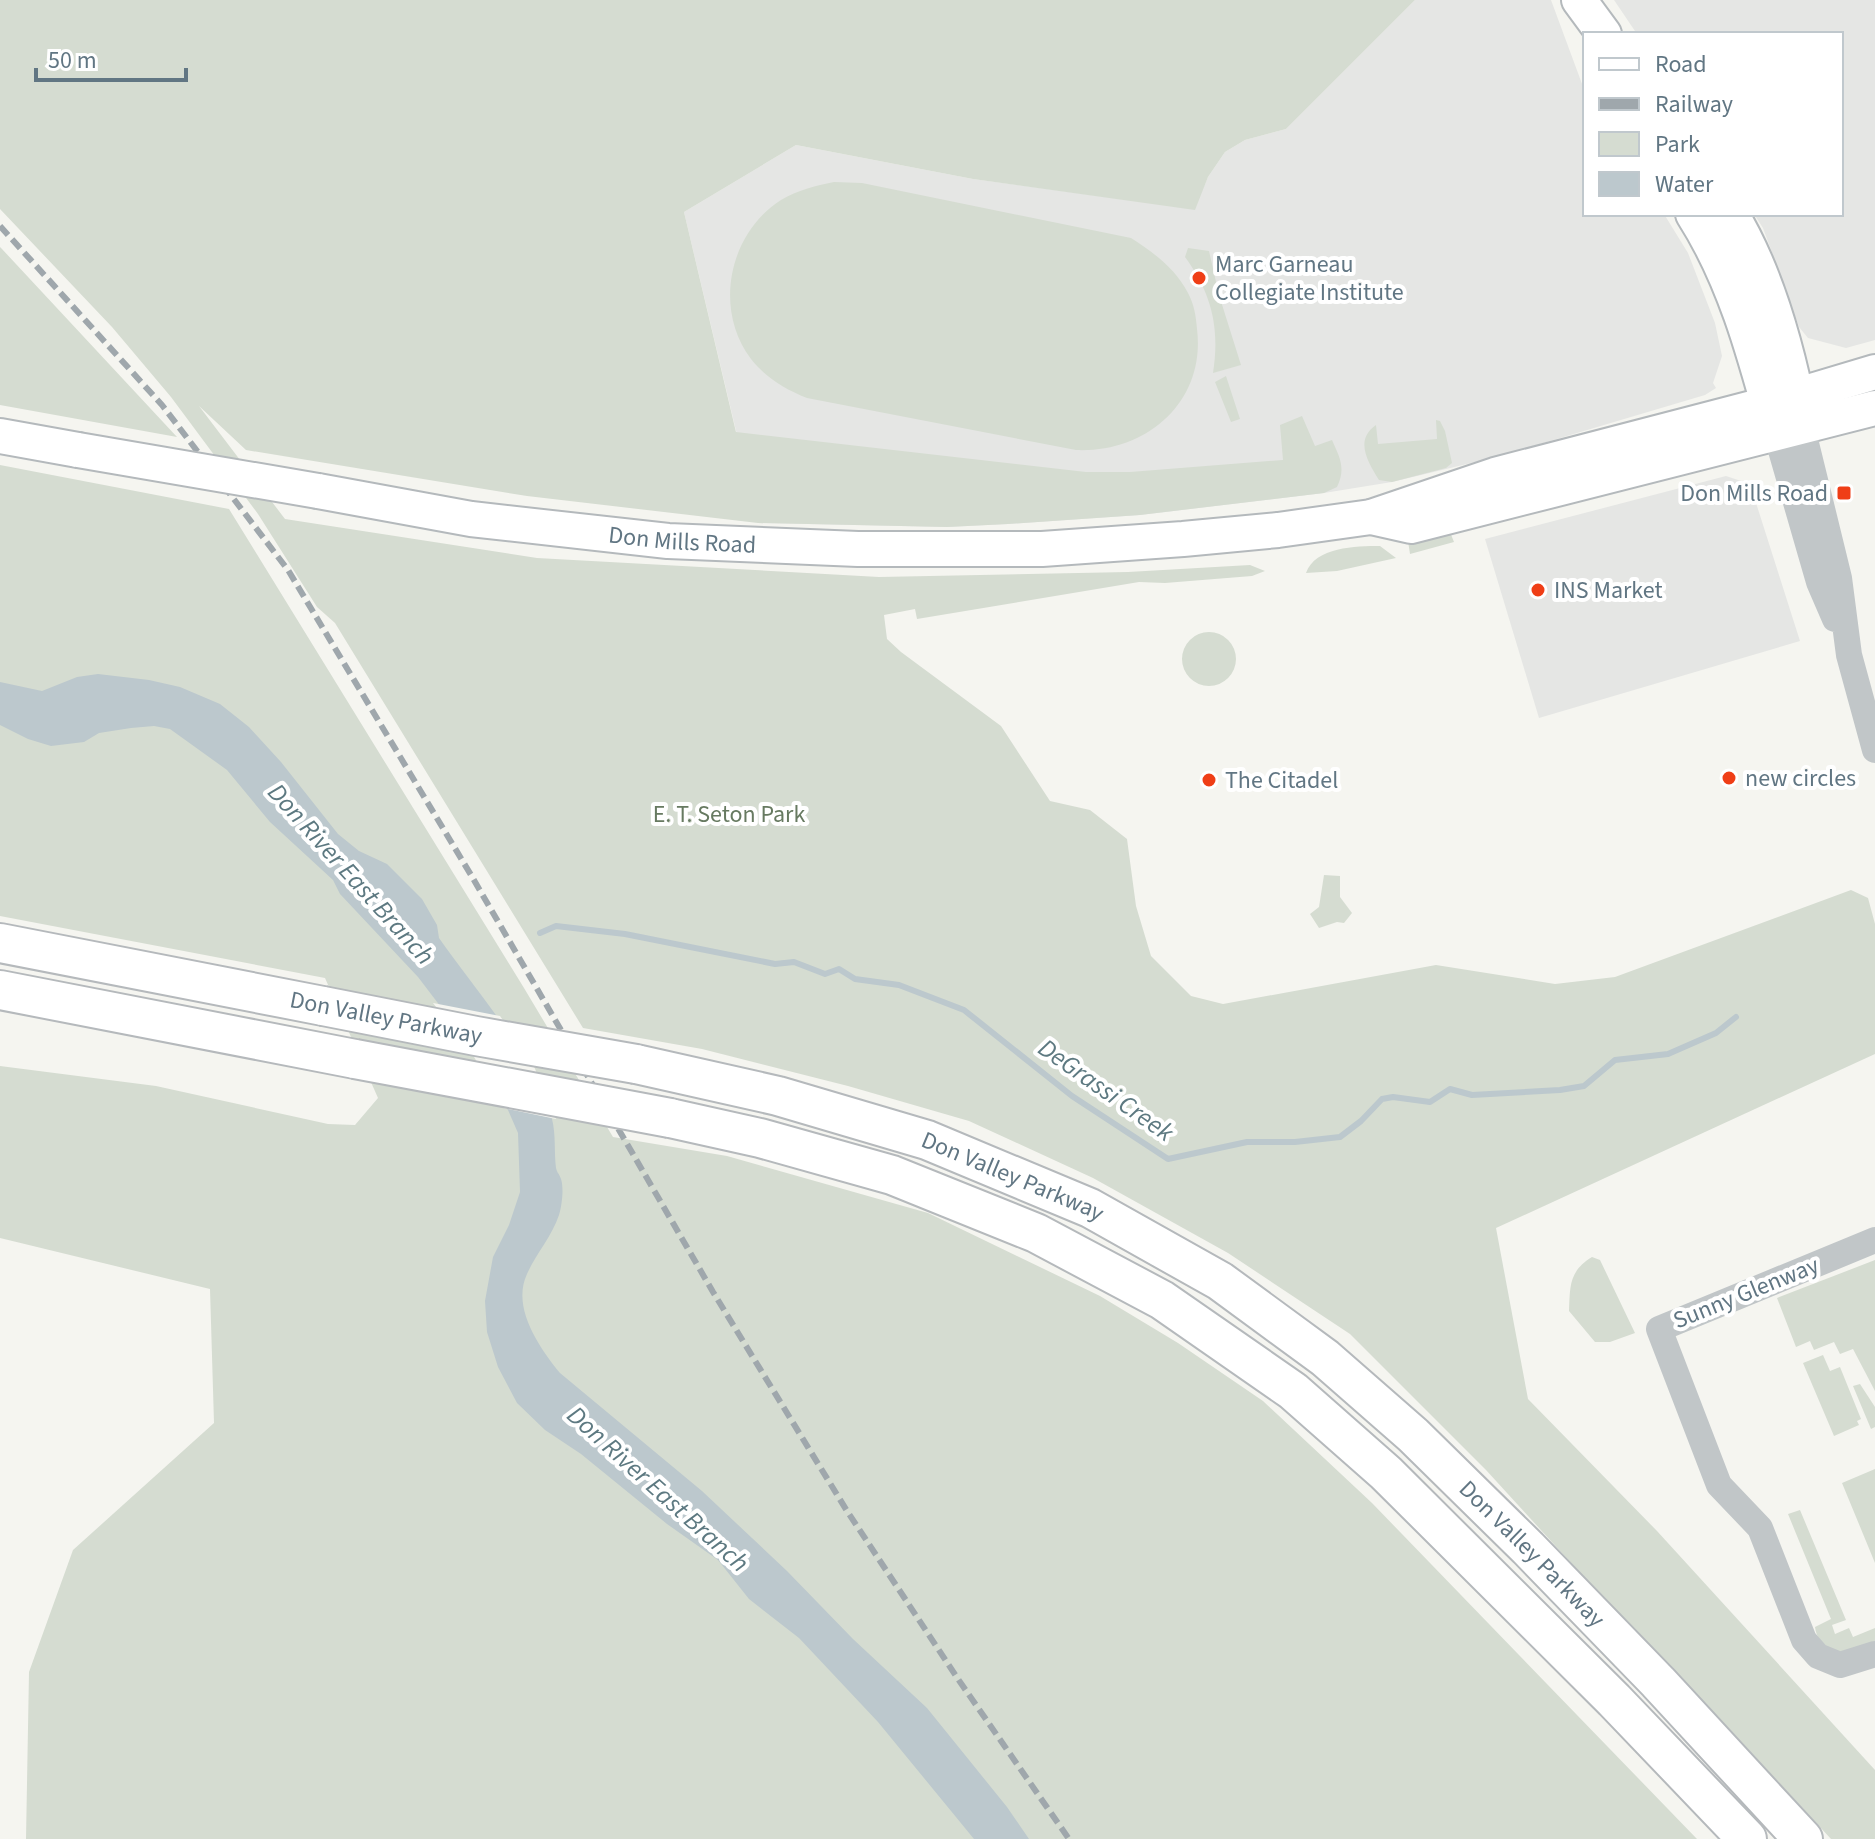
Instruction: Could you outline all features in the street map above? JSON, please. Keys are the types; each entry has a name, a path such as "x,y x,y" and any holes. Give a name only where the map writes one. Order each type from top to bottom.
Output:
{"highway":[{"name":"Don Valley Parkway","path":"0,943 636,1064 778,1096 927,1140 1090,1208 1220,1281 1325,1358 1413,1435 1637,1659 1803,1839"},
{"name":"Don Valley Parkway","path":"0,990 670,1118 760,1138 892,1175 1036,1233 1162,1300 1293,1391 1386,1473 1747,1839"}],"main road":[{"path":"1578,0 1589,32"},
{"path":"1578,0 1602,32"},
{"path":"1694,216 1738,304 1786,415"},
{"path":"1732,216 1768,297 1788,359 1786,415"},
{"name":"Don Mills Road","path":"0,436 471,519 638,537 858,549 1042,549 1265,532 1371,517 1411,526 1786,415 1875,372"},
{"name":"Don Mills Road","path":"1786,415 1875,408"}],"street":[{"path":"1786,415 1819,582 1848,648 1875,750"},
{"name":"Sunny Glenway","path":"1875,1240 1659,1329 1719,1485 1760,1528 1804,1640 1818,1656 1840,1665 1875,1654"}],"shaded area":[{"name":"Marc Garneau Collegiate Institute","path":"1415,0 1551,0 1583,87 1583,216 1665,216 1688,253 1715,323 1722,356 1713,383 1716,388 1705,395 1496,457 1392,482 1324,493 1140,515 1008,524 947,527 758,523 684,212 796,145 973,179 1194,209 1208,177 1225,152 1245,140 1286,129"},
{"path":"1614,0 1875,0 1875,340 1846,348 1808,338 1799,327 1763,228 1755,216 1843,216 1843,32 1636,32"},
{"path":"1726,476 1750,484 1800,641 1539,718 1485,539"}],"green space":[{"name":"E. T. Seton Park","path":"0,0 1415,0 1286,129 1245,140 1225,152 1208,177 1195,210 973,179 796,145 684,212 736,432 1086,472 1130,472 1283,460 1280,425 1302,416 1315,446 1332,440 1339,458 1341,474 1337,487 1324,493 1140,515 1008,524 947,527 758,523 527,496 246,450 199,406 285,519 537,558 879,577 1128,572 1250,565 1265,571 1252,576 1139,582 917,619 915,609 884,615 887,639 1001,726 1050,801 1090,810 1127,839 1136,906 1151,956 1191,996 1223,1004 1436,965 1555,984 1615,977 1851,890 1868,898 1875,924 1875,1054 1496,1228 1528,1399 1657,1531 1875,1770 1875,1839 1831,1839 1486,1470 1350,1334 1228,1253 1093,1178 969,1121 702,1049 583,1028 335,623 317,607 258,514 171,397 112,327 0,209"},
{"path":"834,182 862,183 1131,238 1170,269 1183,284 1193,306 1197,355 1192,379 1181,400 1166,418 1126,443 1102,449 1076,450 807,398 776,382 757,366 739,339 732,318 732,273 749,232 763,214 794,194"},
{"path":"0,247 2,249 177,437 0,405"},
{"path":"1188,248 1209,251 1241,365 1213,373 1215,341 1212,312 1202,284 1185,257"},
{"path":"1226,376 1240,419 1231,422 1215,382"},
{"path":"1436,420 1440,421 1445,431 1452,463 1446,468 1392,482 1379,480 1365,451 1369,431 1376,425 1378,444 1437,439"},
{"path":"0,465 229,509 613,1137 727,1156 928,1213 1100,1296 1178,1343 1263,1401 1372,1503 1697,1839 26,1839 29,1672 73,1550 214,1423 210,1289 0,1238 0,1066 156,1086 328,1124 355,1125 378,1098 325,978 0,916"},
{"path":"1450,532 1454,542 1410,554 1408,541"},
{"path":"1380,546 1396,558 1337,571 1306,573 1311,564 1327,553"},
{"path":"1209,632 1228,640 1236,659 1228,678 1209,686 1190,678 1182,659 1190,640"},
{"path":"1324,875 1340,876 1340,897 1352,913 1344,923 1319,928 1310,914 1319,907"},
{"path":"1592,1257 1600,1260 1635,1333 1610,1342 1595,1342 1569,1311 1575,1274"},
{"path":"1875,1260 1875,1391 1853,1349 1840,1354 1834,1342 1814,1350 1810,1341 1796,1347 1777,1298"},
{"path":"1823,1355 1830,1371 1840,1367 1861,1419 1857,1421 1859,1425 1834,1436 1803,1363"},
{"path":"1860,1384 1875,1407 1875,1427 1871,1429 1853,1386"},
{"path":"1875,1469 1875,1563 1842,1483"},
{"path":"1800,1510 1846,1620 1832,1625 1835,1634 1849,1628 1853,1637 1875,1628 1875,1644 1843,1653 1826,1646 1816,1633 1815,1627 1831,1619 1788,1514"}],"water":[{"name":"Don River East Branch","path":"98,674 180,687 220,704 249,727 281,762 338,834 359,851 387,864 422,899 437,925 439,938 487,1002 533,1072 552,1119 556,1168 562,1187 561,1206 556,1223 527,1274 523,1287 525,1314 544,1352 560,1373 702,1491 927,1708 1029,1839 974,1839 878,1722 799,1638 749,1599 718,1560 667,1524 581,1454 545,1430 517,1403 498,1367 487,1332 485,1301 493,1257 509,1225 520,1192 518,1133 476,1053 418,977 340,894 333,880 270,822 227,770 170,729 154,726 131,728 99,733 84,742 51,746 0,725 0,682 42,691 77,677"}],"pier":[{"path":"433,1003 500,1016 533,1064 556,1119 503,1108 473,1055"}],"waterway":[{"name":"DeGrassi Creek","path":"540,933 556,926 625,934 775,964 794,962 825,974 839,969 855,979 899,985 964,1010 1072,1096 1168,1159 1247,1142 1295,1142 1340,1137 1382,1099 1393,1097 1430,1102 1450,1089 1472,1095 1584,1086 1615,1060 1668,1054 1716,1033 1736,1017"}],"railway":[{"path":"0,226 162,405 288,570 471,875 713,1292 847,1511 1069,1839"}],"place":[{"name":"Marc Garneau Collegiate Institute","path":"1199,278"},
{"name":"Don Mills Road","path":"1844,493"},
{"name":"INS Market","path":"1538,590"},
{"name":"new circles","path":"1729,778"},
{"name":"The Citadel","path":"1209,780"}]}
